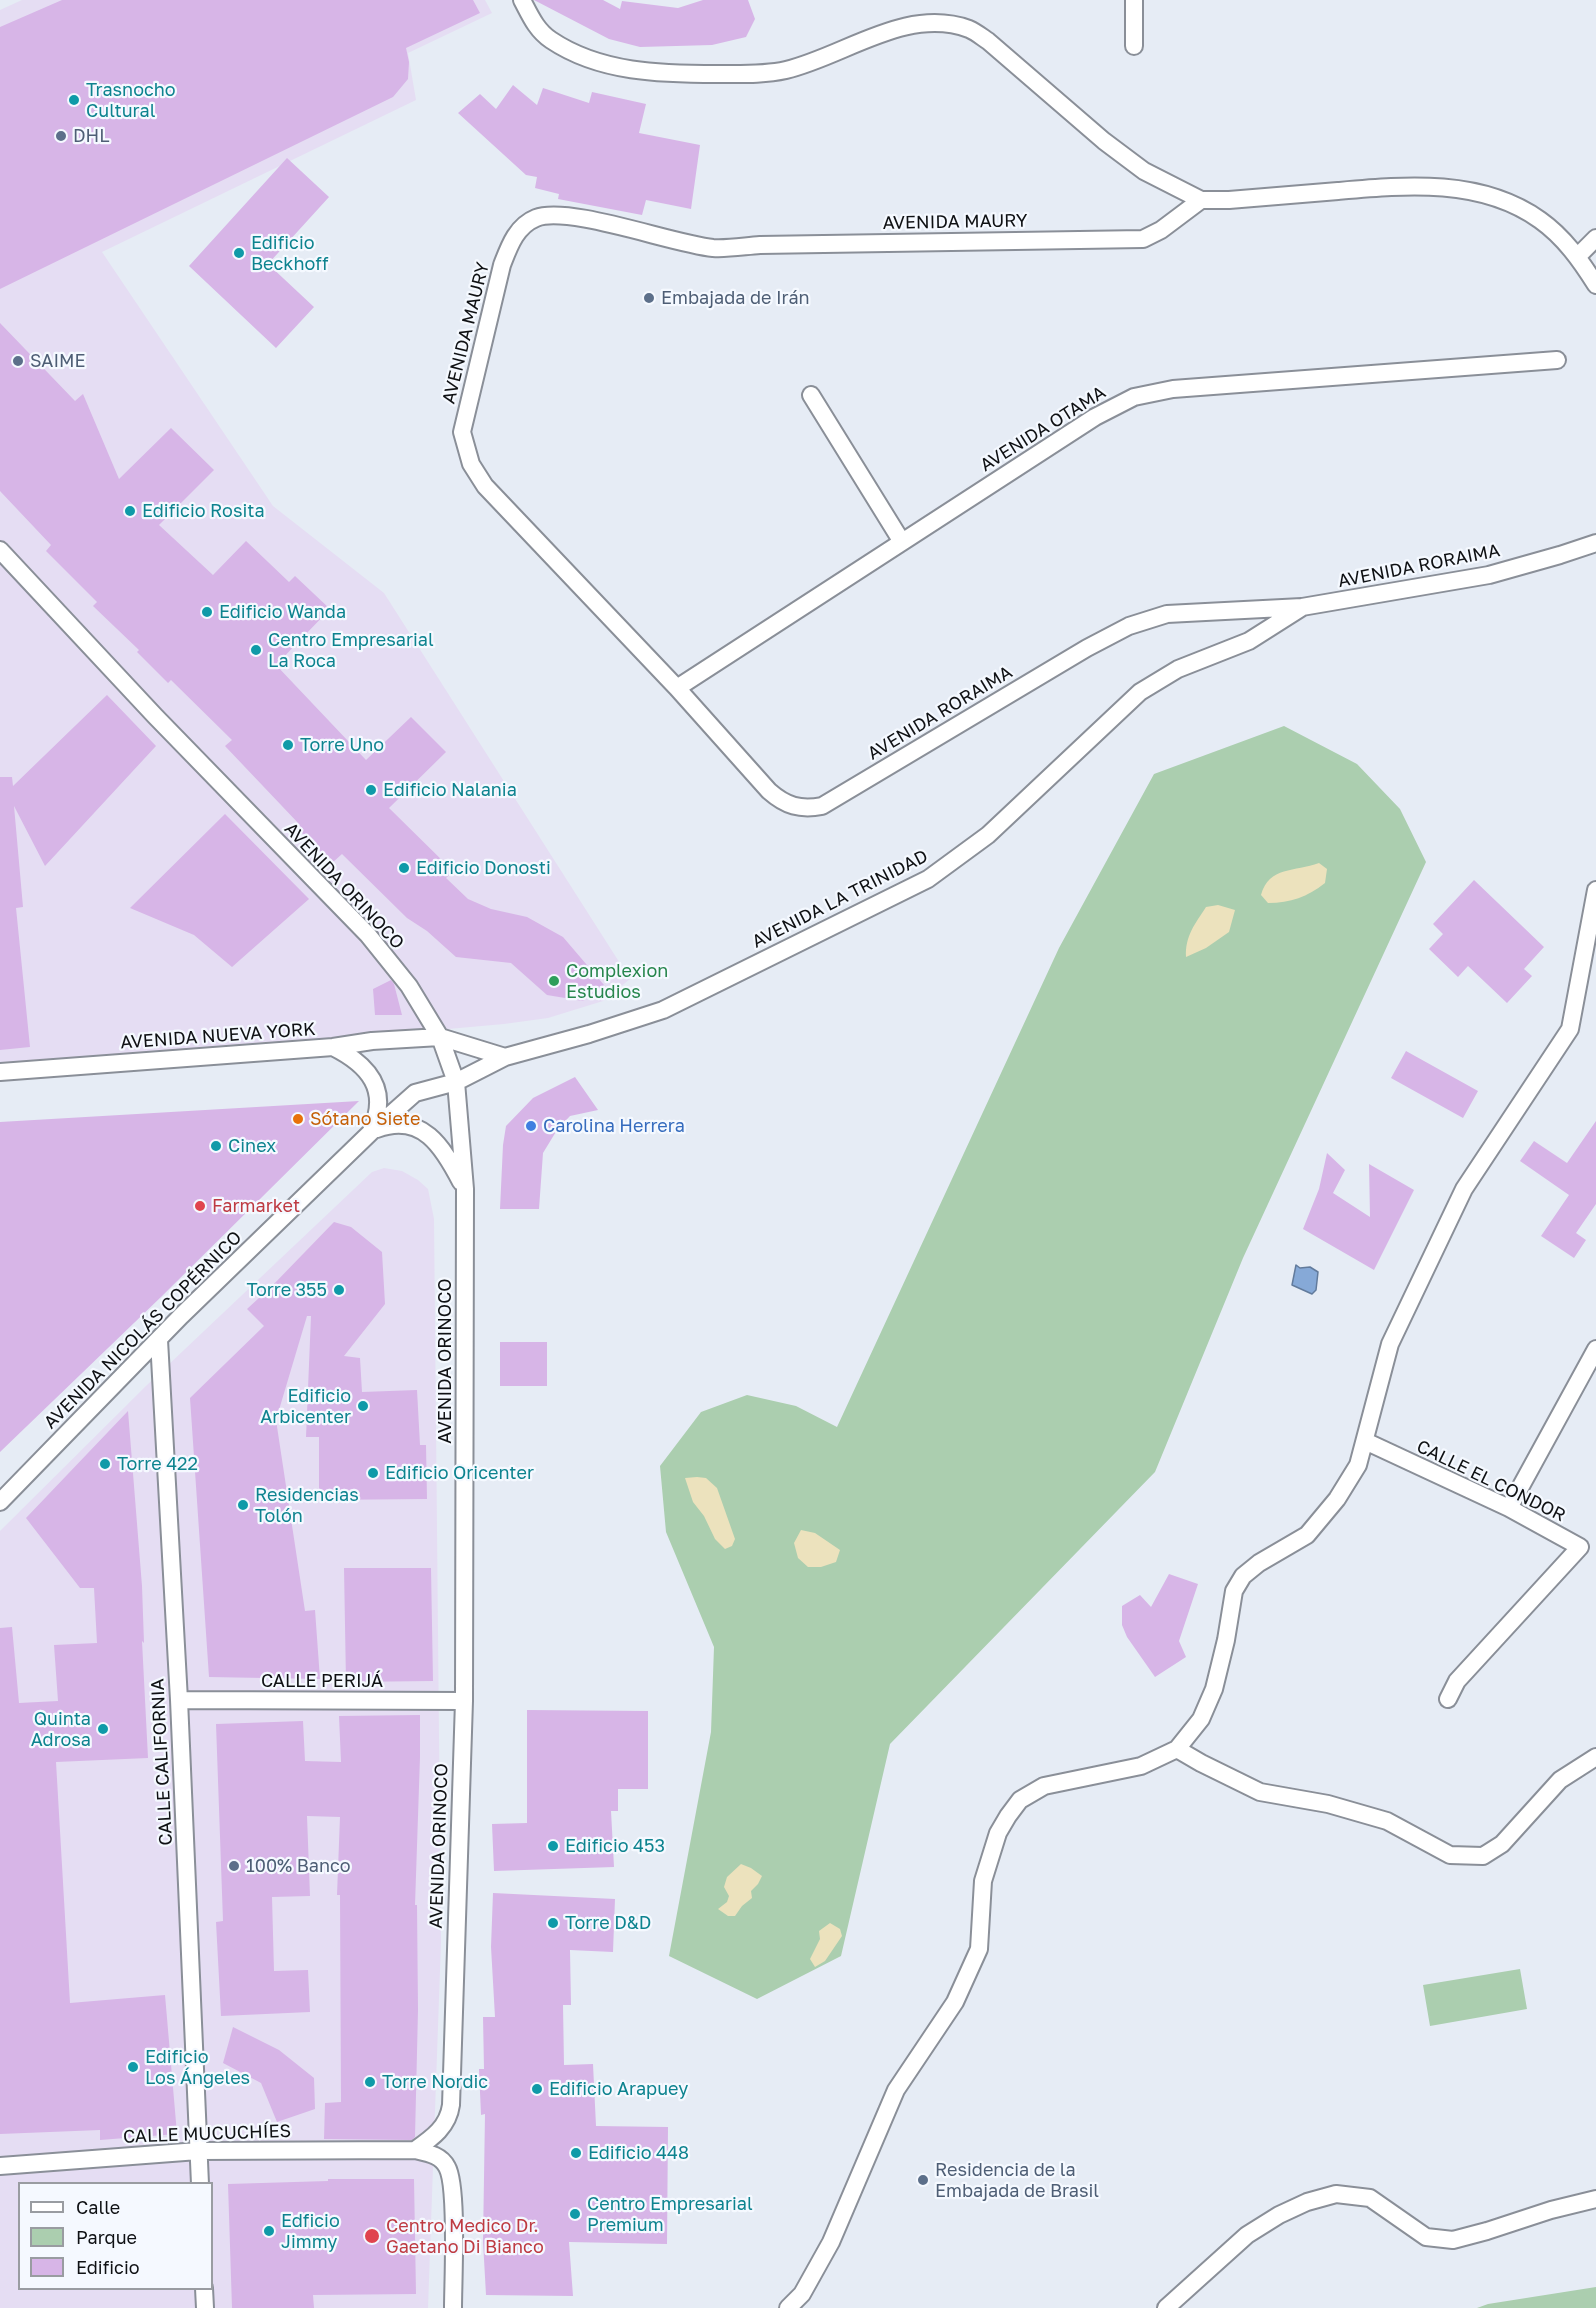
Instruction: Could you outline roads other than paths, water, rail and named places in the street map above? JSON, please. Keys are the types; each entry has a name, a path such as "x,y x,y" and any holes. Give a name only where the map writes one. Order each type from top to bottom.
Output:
{"street":[{"path":"522,0 536,26 551,40 607,65 643,72 753,74 784,71 812,63 898,28 948,24 970,29 988,41 1104,141 1136,165 1201,200 1229,200 1408,185 1467,189 1507,203 1540,220 1578,256 1596,285"},
{"path":"1134,0 1134,46"},
{"name":"AVENIDA MAURY","path":"462,432 502,265 513,239 525,224 538,217 572,216 715,248 771,244 1143,239 1161,230 1201,200"},
{"path":"1578,256 1596,238"},
{"name":"AVENIDA OTAMA","path":"677,688 1095,417 1134,398 1173,389 1557,360"},
{"path":"811,395 902,542"},
{"name":"AVENIDA RORAIMA","path":"462,432 471,464 485,486 677,688 774,795 793,807 806,809 822,806 1087,648 1129,626 1167,614 1302,607 1489,575 1596,543"},
{"name":"AVENIDA ORINOCO","path":"0,550 155,716 368,935 409,986 440,1037 456,1082 465,1189 464,1701 450,2114 441,2129 415,2150"},
{"name":"AVENIDA LA TRINIDAD","path":"456,1082 505,1057 589,1034 663,1010 928,879 988,836 1140,692 1178,669 1249,641 1302,607"},
{"path":"788,2308 802,2294 831,2242 896,2090 956,2002 979,1949 983,1881 998,1833 1008,1816 1020,1800 1044,1786 1141,1766 1177,1749 1202,1719 1214,1689 1226,1641 1234,1591 1243,1576 1259,1563 1307,1535 1337,1499 1358,1465 1390,1344 1464,1189 1570,1029 1596,890"},
{"path":"440,1037 505,1057"},
{"name":"AVENIDA NUEVA YORK","path":"0,1072 440,1037"},
{"path":"333,1047 363,1065 377,1087 377,1112 371,1132"},
{"name":"AVENIDA NICOLÁS COPÉRNICO","path":"0,1502 159,1340 371,1132 415,1093 456,1082"},
{"path":"371,1132 388,1125 402,1124 417,1128 440,1146 465,1189"},
{"name":"CALLE CALIFORNIA","path":"159,1340 179,1700 200,2182"},
{"path":"1509,1508 1596,1349"},
{"name":"CALLE EL CONDOR","path":"1365,1442 1509,1508 1580,1548 1457,1680 1448,1699"},
{"name":"CALLE PERIJÁ","path":"179,1700 464,1701"},
{"path":"1177,1749 1260,1791 1328,1804 1387,1821 1450,1855 1483,1856 1502,1844 1560,1780 1596,1757"},
{"path":"415,2150 432,2153 446,2165 451,2175 453,2185 453,2308"},
{"name":"CALLE MUCUCHÍES","path":"0,2166 198,2151 415,2150"},
{"path":"1166,2308 1247,2235 1279,2215 1307,2202 1336,2194 1370,2198 1426,2236 1452,2240 1596,2199"},
{"path":"204,2290 205,2308"}],"water":[{"path":"1296,1265 1300,1268 1310,1267 1318,1272 1316,1290 1312,1294 1292,1285"}],"place":[{"name":"Trasnocho Cultural","path":"74,100"},
{"name":"DHL","path":"61,136"},
{"name":"Edificio Beckhoff","path":"239,253"},
{"name":"Embajada de Irán","path":"649,298"},
{"name":"SAIME","path":"18,361"},
{"name":"Edificio Rosita","path":"130,511"},
{"name":"Edificio Wanda","path":"207,612"},
{"name":"Centro Empresarial La Roca","path":"256,650"},
{"name":"Torre Uno","path":"288,745"},
{"name":"Edificio Nalania","path":"371,790"},
{"name":"Edificio Donosti","path":"404,868"},
{"name":"Complexion Estudios","path":"554,981"},
{"name":"Sótano Siete","path":"298,1119"},
{"name":"Carolina Herrera","path":"531,1126"},
{"name":"Cinex","path":"216,1146"},
{"name":"Farmarket","path":"200,1206"},
{"name":"Torre 355","path":"339,1290"},
{"name":"Edificio Arbicenter","path":"363,1406"},
{"name":"Torre 422","path":"105,1464"},
{"name":"Edificio Oricenter","path":"373,1473"},
{"name":"Residencias Tolón","path":"243,1505"},
{"name":"Quinta Adrosa","path":"103,1729"},
{"name":"Edificio 453","path":"553,1846"},
{"name":"100% Banco","path":"234,1866"},
{"name":"Torre D&D","path":"553,1923"},
{"name":"Edificio Los Ángeles","path":"133,2067"},
{"name":"Torre Nordic","path":"370,2082"},
{"name":"Edificio Arapuey","path":"537,2089"},
{"name":"Edificio 448","path":"576,2153"},
{"name":"Residencia de la Embajada de Brasil","path":"923,2180"},
{"name":"Centro Empresarial Premium","path":"575,2214"},
{"name":"Edficio Jimmy","path":"269,2231"},
{"name":"Centro Medico Dr. Gaetano Di Bianco","path":"372,2236"}]}
